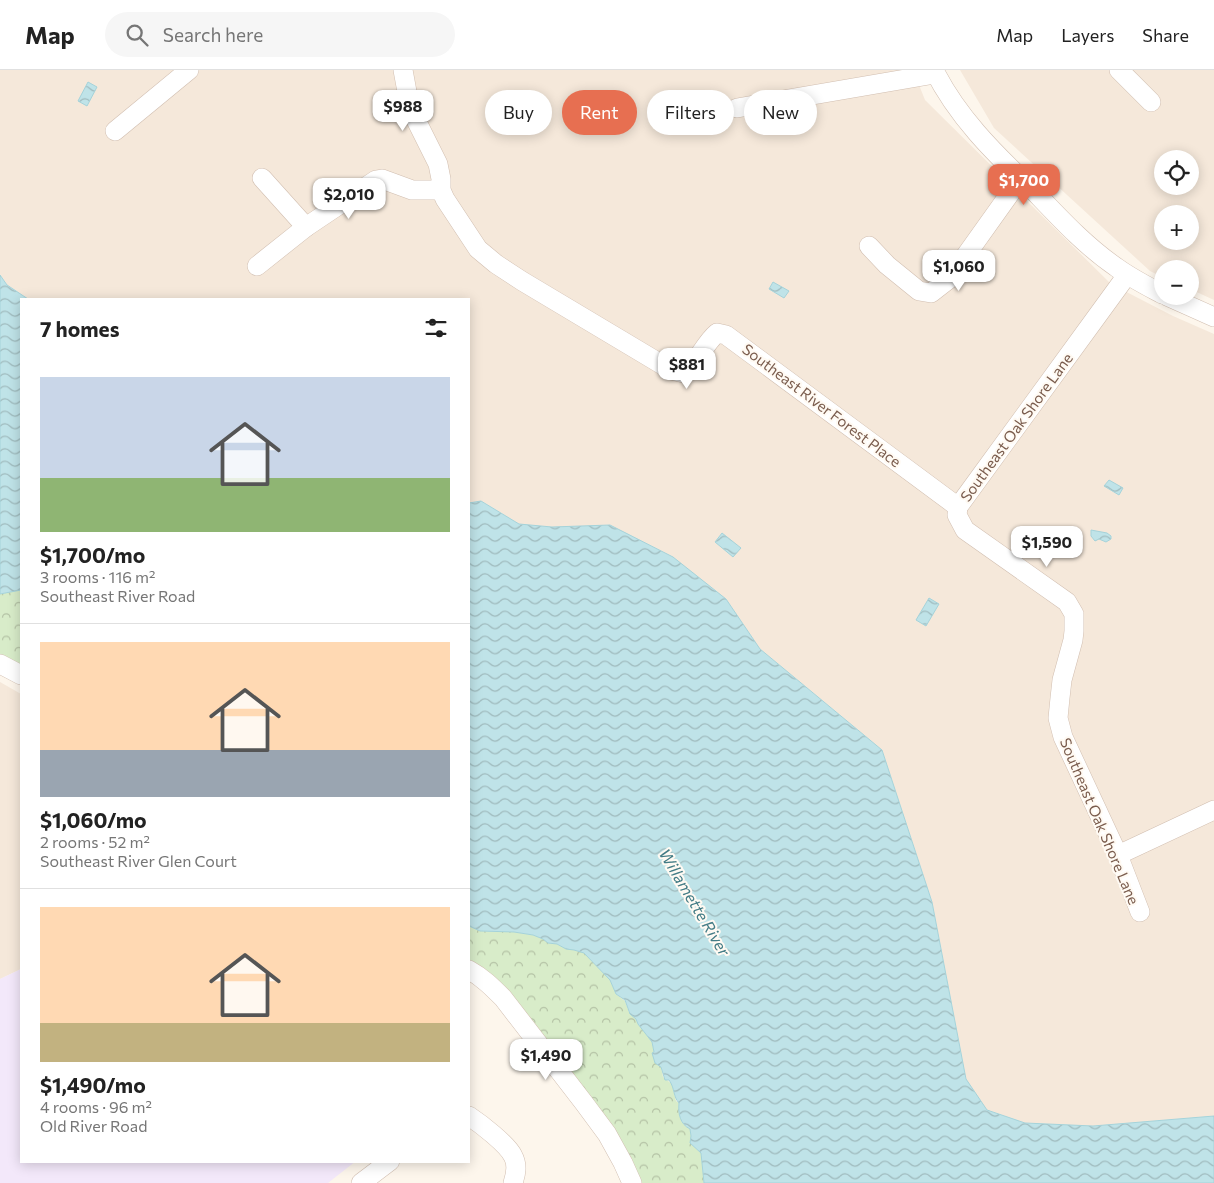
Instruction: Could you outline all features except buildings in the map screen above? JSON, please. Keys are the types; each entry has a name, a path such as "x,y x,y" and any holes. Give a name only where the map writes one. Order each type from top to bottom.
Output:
{"street":[{"path":"114,131 189,70"},
{"name":"Southeast River Forest Place","path":"403,70 410,108 438,164 441,190 478,250 522,281 671,370 684,373 692,367 709,340 717,333 726,335 958,507"},
{"path":"1119,70 1151,102"},
{"path":"737,108 934,72 963,117 1020,178 1089,245 1127,275 1154,290"},
{"path":"262,178 306,227"},
{"path":"868,246 887,265 919,291 931,293 949,279 1020,178"},
{"path":"257,266 306,227 376,180 382,179 412,190 441,190"},
{"name":"Southeast Oak Shore Lane","path":"1127,275 958,507 956,515 965,530 1066,602 1074,614 1073,640 1062,680 1058,718 1063,737 1118,855 1140,912"},
{"path":"1187,305 1214,317"},
{"path":"0,664 20,674"},
{"path":"1118,855 1214,810"},
{"path":"470,971 478,975 503,998 584,1103 615,1147 632,1183"},
{"path":"470,1117 492,1133 513,1156 517,1170 513,1183"},
{"path":"361,1183 387,1163"}],"shaded area":[{"path":"0,70 913,70 925,100 1111,284 1173,316 1214,334 1214,1116 1093,1126 1025,1123 987,1110 966,1080 932,902 882,750 760,649 726,599 552,527 519,524 481,501 470,503 470,298 26,298 7,285 0,275"},
{"path":"960,70 1214,70 1214,300 1199,293 1199,260 1154,260 1154,273 994,128"},
{"path":"0,682 20,693 20,969 0,979"},
{"path":"20,969 20,1163 353,1163 328,1183 0,1183 0,979"}],"green space":[{"path":"20,590 20,667 0,657 0,594"},
{"path":"470,926 480,931 514,932 533,935 548,943 584,953 610,980 616,994 625,1001 629,1012 652,1042 656,1063 661,1067 663,1077 672,1084 676,1101 679,1103 680,1118 690,1129 691,1144 701,1153 704,1183 635,1183 470,965"}],"water":[{"path":"88,82 97,87 87,106 78,101"},
{"path":"0,275 7,285 26,298 20,298 20,590 0,594"},
{"path":"773,282 789,291 784,298 769,289"},
{"path":"1109,480 1123,488 1119,495 1104,486"},
{"name":"Willamette River","path":"481,501 519,524 552,527 610,525 673,557 726,599 760,649 882,750 932,902 966,1079 987,1110 1025,1123 1093,1126 1214,1116 1214,1183 704,1183 701,1153 690,1143 690,1129 680,1118 679,1103 671,1083 669,1080 665,1080 661,1067 655,1063 652,1053 654,1052 652,1042 636,1019 630,1014 625,1000 616,994 610,980 584,953 548,943 533,935 514,932 480,931 470,926 470,503"},
{"path":"1091,530 1107,533 1111,536 1111,539 1106,542 1099,539 1095,541 1091,536"},
{"path":"722,533 741,548 733,557 715,542"},
{"path":"929,598 939,604 926,626 916,620"}]}
